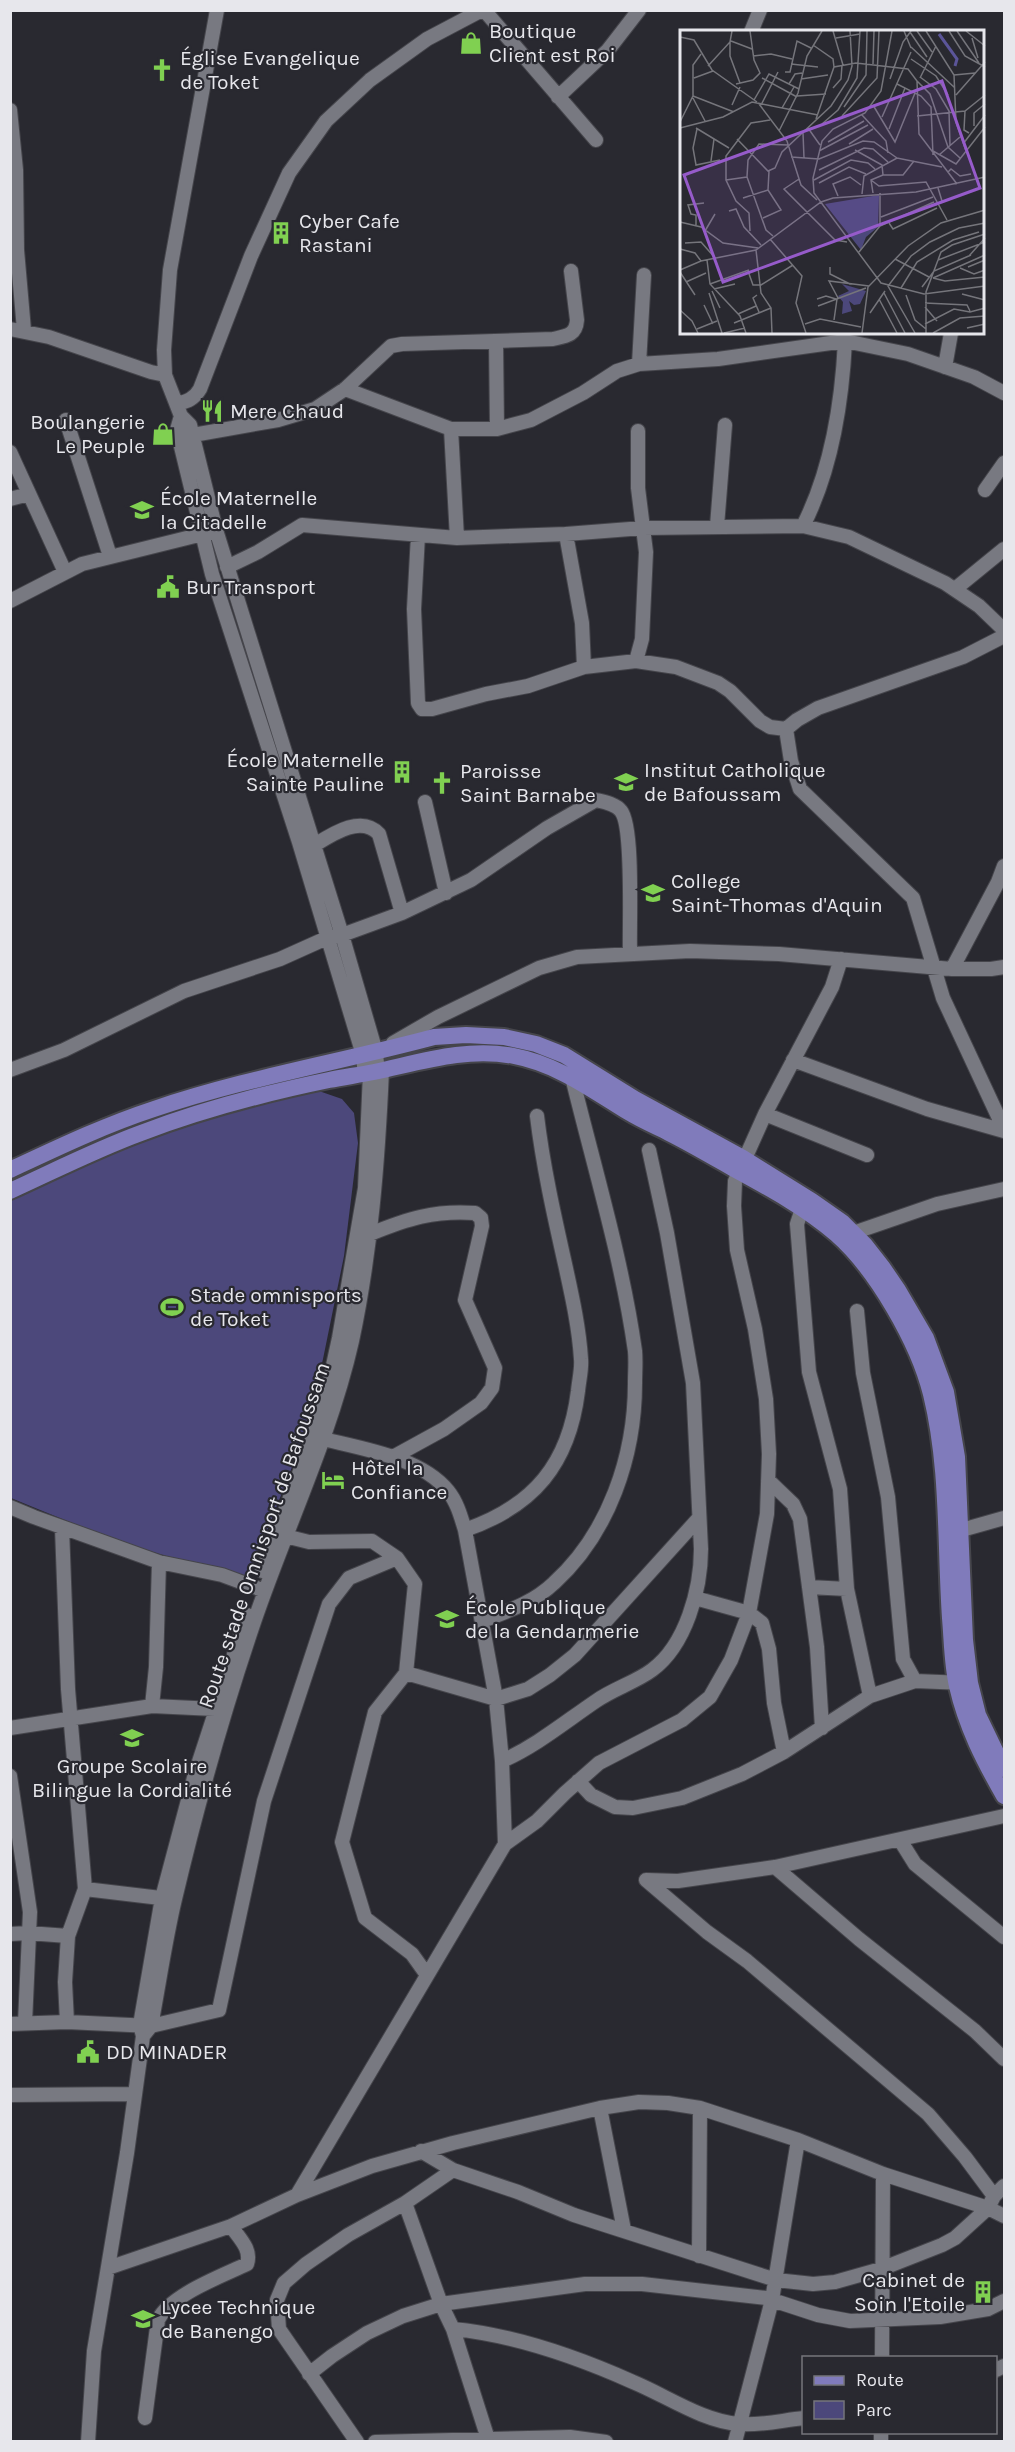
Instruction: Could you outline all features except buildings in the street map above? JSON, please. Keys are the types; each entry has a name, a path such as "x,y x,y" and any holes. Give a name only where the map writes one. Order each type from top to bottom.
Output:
{"main road":[{"path":"10,1170 88,1134 153,1109 243,1083 434,1037 504,1036 536,1044 564,1055 742,1165 838,1236 860,1261 896,1311 914,1347 931,1392 945,1495 953,1533"},
{"path":"10,1191 141,1133 211,1110 290,1089 432,1058 469,1053 494,1053 517,1056 541,1063 572,1077 632,1114 742,1165 812,1201 842,1222 865,1245 898,1290 926,1338 946,1392 957,1457 953,1533 968,1727 1005,1796"},
{"path":"963,1683 1005,1768"}],"street":[{"path":"335,936 313,846 227,567 210,532 177,430 179,410 196,396 200,389 251,255 289,173 326,121 370,80 427,39 483,10 597,141"},
{"path":"558,97 608,50 639,10"},
{"path":"752,30 760,10"},
{"path":"218,11 170,270 164,350 165,375 179,410 190,425 193,435 210,532 212,574 335,936"},
{"path":"10,110 17,330 165,375"},
{"path":"193,435 278,420 315,409 345,389 392,346 553,339 572,334 577,320 571,271"},
{"path":"639,364 644,275"},
{"path":"945,367 951,334"},
{"path":"345,389 451,429 497,429 531,420 583,393 617,371 639,364 718,359 845,341 874,340 974,377 1005,393"},
{"path":"496,341 497,429"},
{"path":"803,526 811,510 828,453 843,388 845,341"},
{"path":"66,420 111,556"},
{"path":"717,526 725,425"},
{"path":"451,429 457,538"},
{"path":"636,661 642,639 645,609 646,552 639,488 638,431"},
{"path":"10,452 65,572"},
{"path":"985,490 1005,463"},
{"path":"10,499 29,494"},
{"path":"227,567 258,552 302,525 457,538 566,534 643,528 803,526 849,537 955,589 979,606 1005,630"},
{"path":"10,601 65,572 111,556 210,532"},
{"path":"566,534 582,623 584,667"},
{"path":"417,535 414,609 419,708 425,710 528,686 584,667 636,661 676,667 718,683 730,691 760,721 770,727 786,729 818,708 963,657 1005,636"},
{"path":"955,589 1005,549"},
{"path":"786,729 791,761 800,789 913,898 943,998 1005,1130"},
{"path":"10,1070 64,1050 184,991 402,913 446,893 547,828 596,800 607,802 621,810 626,821 630,860 630,953"},
{"path":"425,802 446,893"},
{"path":"313,846 347,828 365,825 374,828 379,834 402,913"},
{"path":"952,969 999,882 1005,866"},
{"name":"Route stade Omnisport de Bafoussam","path":"335,936 369,1054 364,1066 376,1072"},
{"path":"369,1054 438,1017 556,961 577,957 690,951 779,954 952,969 1005,967"},
{"path":"297,2195 505,1844 537,1821 599,1763 682,1720 710,1696 731,1660 749,1613 767,1514 768,1480 766,1399 737,1250 735,1181 765,1114 832,987 841,959"},
{"path":"793,1060 927,1109 1005,1130"},
{"name":"Route stade Omnisport de Bafoussam","path":"201,1776 225,1711 261,1589 285,1536 352,1341 376,1189 376,1072"},
{"name":"Route stade Omnisport de Bafoussam","path":"88,2442 94,2351 168,1899 201,1776 215,1709 319,1438 354,1262 365,1188 376,1072"},
{"path":"482,1621 520,1607 555,1583 594,1535 608,1509 628,1451 633,1419 635,1353 613,1239 572,1077"},
{"path":"765,1114 867,1155"},
{"path":"465,1530 485,1523 514,1508 535,1490 561,1455 575,1416 581,1361 576,1319 542,1159 537,1116"},
{"path":"502,1761 530,1746 617,1687 652,1670 665,1657 677,1639 695,1598 701,1572 693,1383 667,1233 648,1150"},
{"path":"853,1233 937,1204 1005,1189"},
{"path":"802,1209 797,1224 809,1372 840,1489 848,1589 870,1696"},
{"path":"370,1234 422,1215 442,1212 475,1213 480,1218 482,1226 465,1300 495,1368 492,1388 481,1402 444,1429 393,1457"},
{"path":"857,1311 863,1373 888,1497 903,1659 915,1681"},
{"path":"319,1438 393,1457 427,1474 448,1491 459,1510 465,1530 496,1699 502,1761 505,1844"},
{"path":"768,1480 781,1491 798,1512 817,1647 822,1728"},
{"path":"10,1507 159,1562 222,1575 261,1589"},
{"path":"406,1673 496,1699 528,1689 575,1655 699,1518"},
{"path":"953,1533 1005,1518"},
{"path":"62,1528 68,1689 85,1889 68,1936 65,1982 67,2022"},
{"path":"285,1536 309,1542 372,1541 398,1558 415,1584 406,1673 375,1712 342,1842 365,1918 412,1954 427,1975"},
{"path":"10,2024 67,2022 145,2029 219,2010 264,1802 329,1604 350,1578 398,1558"},
{"path":"152,1707 156,1667 159,1562"},
{"path":"808,1587 848,1589"},
{"path":"695,1598 749,1613 762,1623 767,1635 774,1703 784,1752"},
{"path":"578,1781 591,1795 615,1807 633,1808 673,1800 701,1792 784,1752 870,1696 915,1681 963,1683"},
{"path":"10,1728 152,1707 215,1709"},
{"path":"10,1776 30,1912 25,2024"},
{"path":"1005,1816 775,1867 678,1881 646,1880 707,1932 747,1961 928,2114 965,2157 991,2202 1005,2216"},
{"path":"900,1840 915,1864 1005,1937"},
{"path":"775,1867 859,1940 952,2012 1005,2059"},
{"path":"85,1889 168,1899"},
{"path":"10,1934 68,1936"},
{"path":"10,2095 135,2094"},
{"path":"108,2268 231,2226 297,2195 372,2166 421,2151 600,2108 639,2102 668,2103 700,2108 798,2140 882,2174 991,2202"},
{"path":"600,2108 624,2230"},
{"path":"699,2256 700,2108"},
{"path":"735,2442 772,2300 798,2140"},
{"path":"421,2151 453,2170 624,2230 674,2245 699,2256 776,2280 813,2284 835,2283 881,2269 942,2246 955,2238 1005,2186"},
{"path":"357,2442 279,2329 277,2300 284,2283 306,2264 348,2235 405,2203 453,2170"},
{"path":"882,2174 882,2356"},
{"path":"405,2203 441,2304 453,2329 488,2439"},
{"path":"145,2418 158,2320 161,2314 165,2308 191,2292 247,2264 249,2256 246,2247 231,2226"},
{"path":"309,2374 367,2333 403,2316 441,2304 585,2283 642,2284 772,2300 818,2315 850,2321 940,2317 988,2309 1005,2301"},
{"path":"453,2329 497,2335 586,2363 632,2381 706,2416 739,2424 802,2418"},
{"path":"375,2442 570,2437 606,2442"}],"green space":[{"name":"Stade omnisports de Toket","path":"316,1090 342,1099 354,1113 358,1143 344,1256 323,1359 303,1439 247,1582 216,1570 124,1543 11,1498 11,1197 85,1165 199,1122 276,1099"}],"place":[{"name":"Boutique Client est Roi","path":"471,43"},
{"name":"Église Evangelique de Toket","path":"162,70"},
{"name":"Cyber Cafe Rastani","path":"281,233"},
{"name":"Mere Chaud","path":"212,411"},
{"name":"Boulangerie Le Peuple","path":"163,434"},
{"name":"École Maternelle la Citadelle","path":"142,510"},
{"name":"Bur Transport","path":"168,587"},
{"name":"École Maternelle Sainte Pauline","path":"402,772"},
{"name":"Institut Catholique de Bafoussam","path":"626,782"},
{"name":"Paroisse Saint Barnabe","path":"442,783"},
{"name":"College Saint-Thomas d'Aquin","path":"653,893"},
{"name":"Stade omnisports de Toket","path":"172,1307"},
{"name":"Hôtel la Confiance","path":"333,1480"},
{"name":"École Publique de la Gendarmerie","path":"447,1619"},
{"name":"Groupe Scolaire Bilingue la Cordialité","path":"132,1738"},
{"name":"DD MINADER","path":"88,2052"},
{"name":"Cabinet de Soin l'Etoile","path":"983,2292"},
{"name":"Lycee Technique de Banengo","path":"143,2319"}]}
